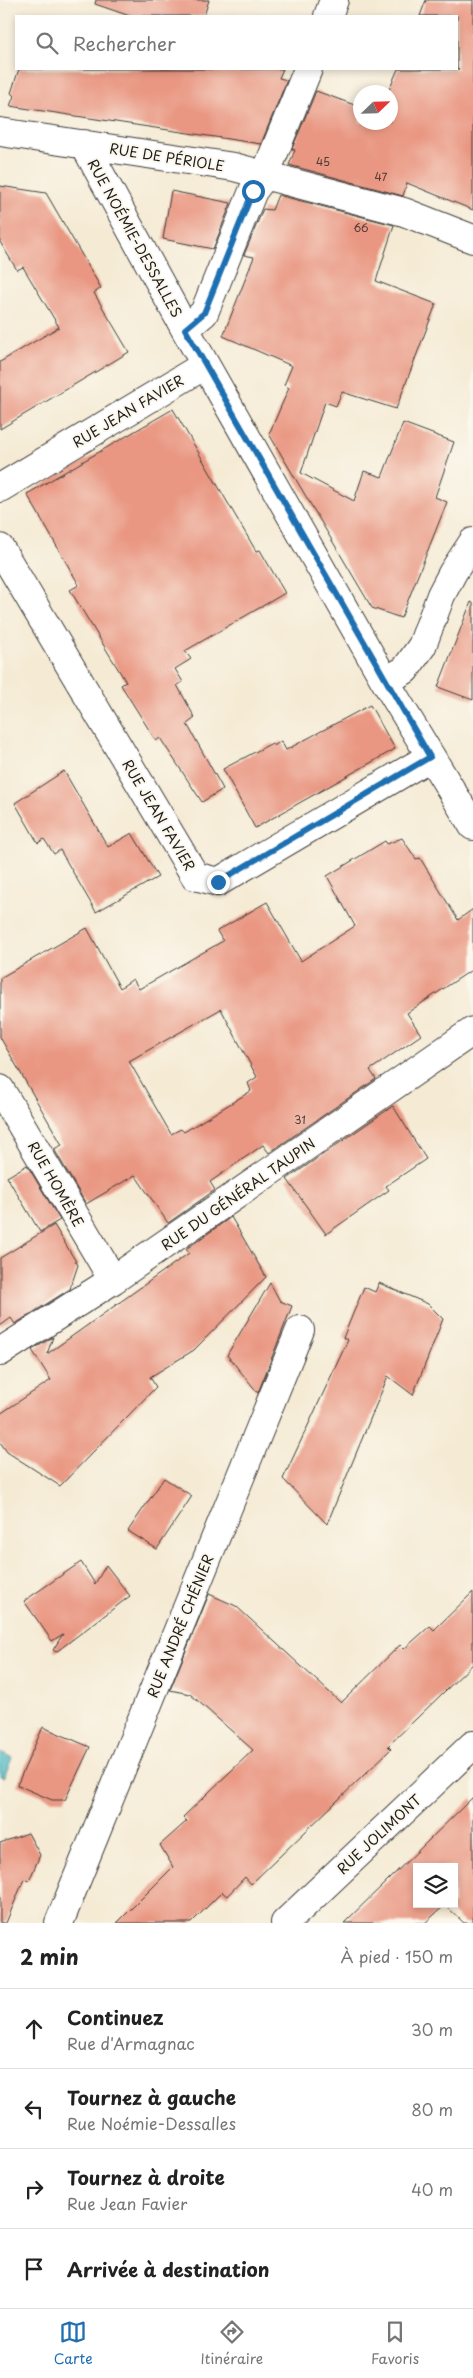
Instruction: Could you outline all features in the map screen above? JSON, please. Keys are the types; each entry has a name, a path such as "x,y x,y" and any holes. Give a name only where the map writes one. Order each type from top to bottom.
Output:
{"street":[{"path":"328,15 334,0"},
{"path":"185,329 204,313 253,191 265,175 308,70"},
{"name":"RUE DE PÉRIOLE","path":"0,132 234,167 404,212 473,239"},
{"name":"RUE NOÉMIE-DESSALLES","path":"84,144 185,329 385,681 473,826"},
{"name":"RUE JEAN FAVIER","path":"0,488 205,364"},
{"path":"385,681 404,670 422,646 441,595 453,572 473,544"},
{"name":"RUE JEAN FAVIER","path":"0,548 195,876 218,882 430,757"},
{"name":"RUE DU GÉNÉRAL TAUPIN","path":"0,1352 113,1280 473,1031"},
{"name":"RUE HOMÈRE","path":"0,1089 113,1280"},
{"name":"RUE ANDRÉ CHÉNIER","path":"59,1923 300,1330"},
{"name":"RUE JOLIMONT","path":"285,1923 473,1745"}],"water":[{"path":"0,1753 12,1758 4,1777 0,1776"}],"building":[{"path":"96,0 209,0 204,15 127,15 95,4"},
{"path":"426,0 473,0 473,210 407,183 403,196 289,165 295,150 292,149 316,91 353,104 353,130 398,130 398,85 391,85 398,70 458,70 458,15 420,15"},
{"path":"19,70 283,70 279,78 287,80 261,144 10,106 14,96 11,93"},
{"path":"0,186 46,193 101,288 94,293 129,352 0,429 0,362 59,327 23,267 17,270 0,242"},
{"path":"171,191 231,203 213,249 163,239"},
{"path":"278,195 394,225 376,281 436,304 396,409 342,392 336,406 325,402 301,473 354,501 364,471 382,477 403,423 454,442 435,497 447,502 401,618 372,608 269,434 289,388 284,385 292,366 223,336 254,257 244,255 263,209 272,210"},
{"path":"173,409 256,551 260,550 285,593 185,651 191,659 175,669 183,682 177,685 195,718 187,724 223,789 202,802 160,738 156,741 121,685 126,682 70,590 79,585 27,494"},
{"path":"471,602 473,603 473,700 438,687"},
{"path":"370,705 395,749 255,828 223,769 272,743 274,746 281,741 286,750"},
{"path":"64,771 108,847 132,833 158,877 96,912 60,850 54,854 44,839 38,843 15,803"},
{"path":"402,838 416,859 420,858 458,920 473,909 473,969 407,1013 421,1035 370,1070 376,1079 269,1153 263,1145 210,1182 215,1190 168,1223 135,1175 86,1204 54,1149 62,1145 0,1037 0,978 87,928 120,988 133,979 139,989 223,941 217,931 267,902 301,961 355,926 327,876 385,841 387,844","holes":["221,1009 257,1077 248,1083 251,1091 184,1132 181,1129 171,1134 129,1061"]},
{"path":"393,1106 426,1159 386,1186 389,1190 326,1234 287,1179"},
{"path":"27,1165 60,1220 40,1232 7,1177"},
{"path":"231,1217 266,1277 194,1350 150,1377 156,1387 60,1486 7,1452 0,1442 0,1414 51,1380 32,1350 53,1337 47,1354 189,1253 186,1249"},
{"path":"54,1225 78,1265 70,1289 15,1324 11,1318 0,1326 0,1258"},
{"path":"270,1283 280,1301 292,1306 258,1393 227,1355"},
{"path":"379,1283 428,1304 443,1319 413,1395 388,1376 327,1524 283,1479 348,1340 343,1338 364,1287 375,1292"},
{"path":"164,1478 192,1496 157,1549 128,1531"},
{"path":"81,1562 95,1584 106,1565 130,1596 56,1652 53,1650 63,1634 52,1641 24,1601"},
{"path":"473,1592 473,1664 388,1746 391,1749 251,1884 245,1877 227,1896 222,1892 191,1923 117,1923 173,1867 160,1845 187,1821 183,1817 253,1750 190,1694 170,1690 209,1594 236,1606 341,1703 400,1645 404,1649 430,1626 434,1630"},
{"path":"43,1727 90,1747 65,1800 52,1800 17,1785"},
{"path":"473,1797 473,1923 464,1923 448,1908 458,1908 458,1863 413,1863 413,1908 442,1908 425,1923 344,1923"},
{"path":"28,1833 40,1855 29,1881 24,1879 6,1923 0,1923 0,1843"}],"route":[{"path":"218,882 430,757 185,329 204,313 253,191"}]}
